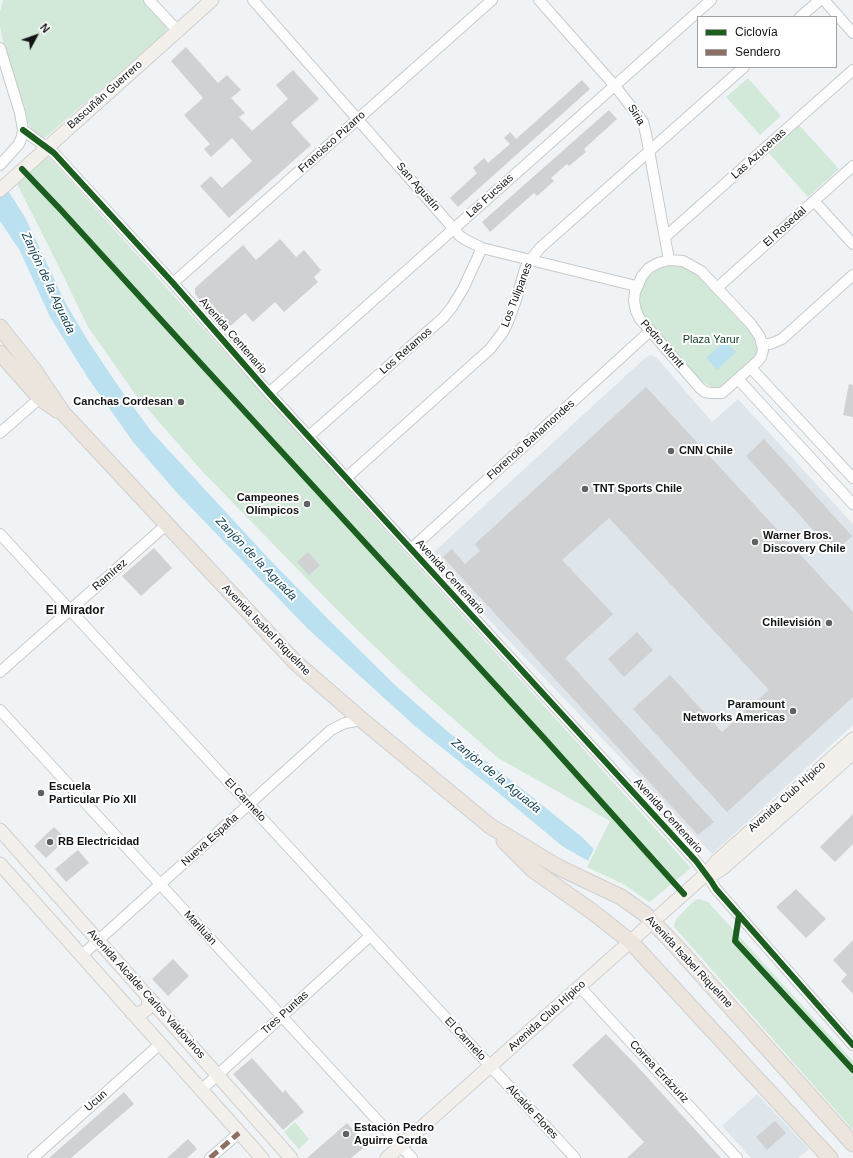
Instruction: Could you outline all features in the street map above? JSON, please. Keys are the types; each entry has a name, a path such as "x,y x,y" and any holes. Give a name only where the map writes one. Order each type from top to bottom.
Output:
{"highway":[{"name":"Avenida Isabel Riquelme","path":"0,327 22,354 63,413 295,662 362,720 490,826 533,870 590,910 630,942 830,1158"},
{"name":"Avenida Isabel Riquelme","path":"0,353 40,398 51,407 63,413"},
{"name":"Avenida Isabel Riquelme","path":"490,826 558,866 621,897 638,908 653,922 853,1144"}],"main road":[{"name":"Bascuñán Guerrero","path":"4,186 212,0"},
{"name":"Avenida Club Hípico","path":"778,813 853,739"},
{"name":"Avenida Club Hípico","path":"387,1158 653,922 706,874 717,860 853,753"},
{"name":"Avenida Alcalde Carlos Valdovinos","path":"3,839 119,964 291,1158"},
{"name":"Avenida Alcalde Carlos Valdovinos","path":"0,864 262,1158"},
{"path":"103,980 111,979 117,974 119,964"},
{"path":"116,994 116,990 120,983 133,980"},
{"path":"132,1013 141,1013 148,1008 149,998"},
{"path":"148,1030 147,1025 150,1018 164,1014"},
{"path":"249,1144 256,1146 262,1143 267,1131"},
{"path":"262,1158 262,1153 266,1148 278,1144"}],"street":[{"path":"150,0 177,30"},
{"name":"San Agustín","path":"253,0 466,240 482,248 636,286"},
{"name":"Francisco Pizarro","path":"173,283 492,0"},
{"name":"Siria","path":"539,0 615,86 643,122 669,260"},
{"name":"Las Fucsias","path":"269,393 454,228 697,15 711,0"},
{"path":"801,16 820,0"},
{"path":"824,0 853,33"},
{"path":"0,48 20,113 23,130 19,144 0,165"},
{"name":"Los Tulipanes","path":"346,478 493,346 508,322 524,272 530,260 540,248 743,68"},
{"name":"Las Azucenas","path":"665,237 853,70"},
{"name":"Avenida Centenario","path":"23,130 54,153 173,283 269,393 696,861 716,889 853,1045"},
{"name":"El Rosedal","path":"717,288 853,166"},
{"path":"814,201 853,244"},
{"name":"Los Retamos","path":"309,436 443,318 463,289 482,248"},
{"path":"636,286 649,268 658,263 669,260 683,261 701,271 756,331 762,344 770,344 782,339 853,275"},
{"name":"Pedro Montt","path":"636,286 634,301 636,311 640,319 705,392 715,394 722,393 751,368 761,357 763,350 762,344"},
{"name":"Florencio Bahamondes","path":"411,549 650,331"},
{"path":"751,368 853,478"},
{"path":"738,379 853,504"},
{"path":"0,433 40,398"},
{"name":"Ramírez","path":"0,672 166,525"},
{"name":"El Carmelo","path":"0,534 490,1066"},
{"name":"Mariluán","path":"0,710 412,1158"},
{"name":"Nueva España","path":"82,956 331,730 344,723 362,720"},
{"name":"Tres Puntas","path":"201,1090 370,936"},
{"name":"Correa Errázuriz","path":"580,987 737,1158"},
{"name":"Ucun","path":"33,1158 160,1044"},
{"name":"Alcalde Flores","path":"490,1066 575,1158"},
{"path":"210,1158 239,1133"}],"shaded area":[{"path":"651,355 657,358 712,422 738,399 853,524 853,725 712,854 434,562 431,556 645,358"},
{"path":"757,1094 809,1149 798,1158 751,1158 722,1126"}],"green space":[{"path":"3,0 142,0 166,26 167,29 165,33 46,137 41,139 34,133 29,125 3,43 0,26 0,12"},
{"path":"748,78 781,116 760,135 726,97"},
{"path":"799,125 839,169 808,197 769,153"},
{"path":"48,156 691,868 649,902 625,885 587,867 610,821 498,758 417,687 346,619 202,471 138,398 88,327 17,184"},
{"name":"Plaza Yarur","path":"673,265 685,268 696,274 751,333 757,342 758,353 753,361 727,384 720,387 711,387 701,381 642,314 639,295 646,279 663,267"},
{"path":"699,899 708,902 853,1061 853,1130 674,926 676,919 695,900"},
{"path":"295,1122 309,1139 299,1149 284,1132"}],"water":[{"name":"Zanjón de la Aguada","path":"0,181 9,192 26,219 65,302 88,341 151,431 270,560 394,684 447,731 583,838 594,849 588,861 562,846 416,727 307,628 178,494 133,442 88,378 50,317 20,251 0,221"},
{"path":"725,341 736,352 717,370 706,358"}],"building":[{"path":"186,47 218,83 227,75 241,90 231,98 245,113 239,117 252,131 288,99 276,85 293,70 319,99 291,123 311,145 229,218 200,186 211,176 222,188 252,161 232,138 211,157 204,149 210,144 184,115 203,98 171,61"},
{"path":"582,80 590,89 458,207 450,198 477,173 473,168 484,158 488,163 510,144 504,138 510,132 516,139"},
{"path":"609,110 617,119 584,149 586,152 569,166 567,164 551,178 554,181 537,196 534,193 490,232 482,222"},
{"path":"280,239 296,257 304,250 321,270 314,277 318,282 284,312 275,302 253,322 245,313 226,330 195,294 195,288 243,245 256,260"},
{"path":"849,384 853,385 853,417 843,415"},
{"path":"646,387 853,612 853,697 727,812 633,709 670,675 722,732 769,690 609,518 562,560 613,614 565,658 714,822 698,835 443,557 452,549 465,564 480,551 475,544"},
{"path":"764,439 852,536 834,553 746,456"},
{"path":"154,548 172,568 141,596 122,576"},
{"path":"308,552 320,565 309,575 297,562"},
{"path":"637,632 653,650 624,677 608,659"},
{"path":"853,814 853,844 835,862 820,847"},
{"name":"RB Electricidad","path":"54,827 66,839 46,858 34,846"},
{"path":"78,850 89,863 66,882 55,869"},
{"path":"796,889 826,919 806,938 776,907"},
{"path":"853,940 853,994 841,981 847,975 833,960"},
{"path":"173,959 189,976 168,996 152,979"},
{"path":"606,1034 721,1158 627,1158 644,1142 572,1065"},
{"path":"252,1058 283,1093 285,1090 304,1112 283,1130 233,1074"},
{"path":"124,1092 134,1104 71,1158 49,1158"},
{"path":"775,1121 786,1133 767,1150 756,1137"},
{"name":"Estación Pedro Aguirre Cerda","path":"347,1123 367,1145 351,1158 307,1158"},
{"path":"188,1139 197,1149 187,1158 167,1158"}],"marked path":[{"path":"210,1158 239,1133"}],"cycle path":[{"path":"23,130 54,153 173,283 269,393 696,861 716,889 853,1045"},
{"path":"22,169 543,737 684,894"},
{"path":"739,915 735,941 853,1070"}],"place":[{"name":"Canchas Cordesan","path":"181,402"},
{"name":"CNN Chile","path":"671,451"},
{"name":"TNT Sports Chile","path":"585,489"},
{"name":"Campeones Olímpicos","path":"307,504"},
{"name":"Warner Bros. Discovery Chile","path":"755,542"},
{"name":"Chilevisión","path":"829,623"},
{"name":"Paramount Networks Americas","path":"793,711"},
{"name":"Escuela Particular Pío XII","path":"41,793"},
{"name":"RB Electricidad","path":"50,842"},
{"name":"Estación Pedro Aguirre Cerda","path":"346,1134"}],"district":[{"name":"El Mirador","path":"75,611"}]}
